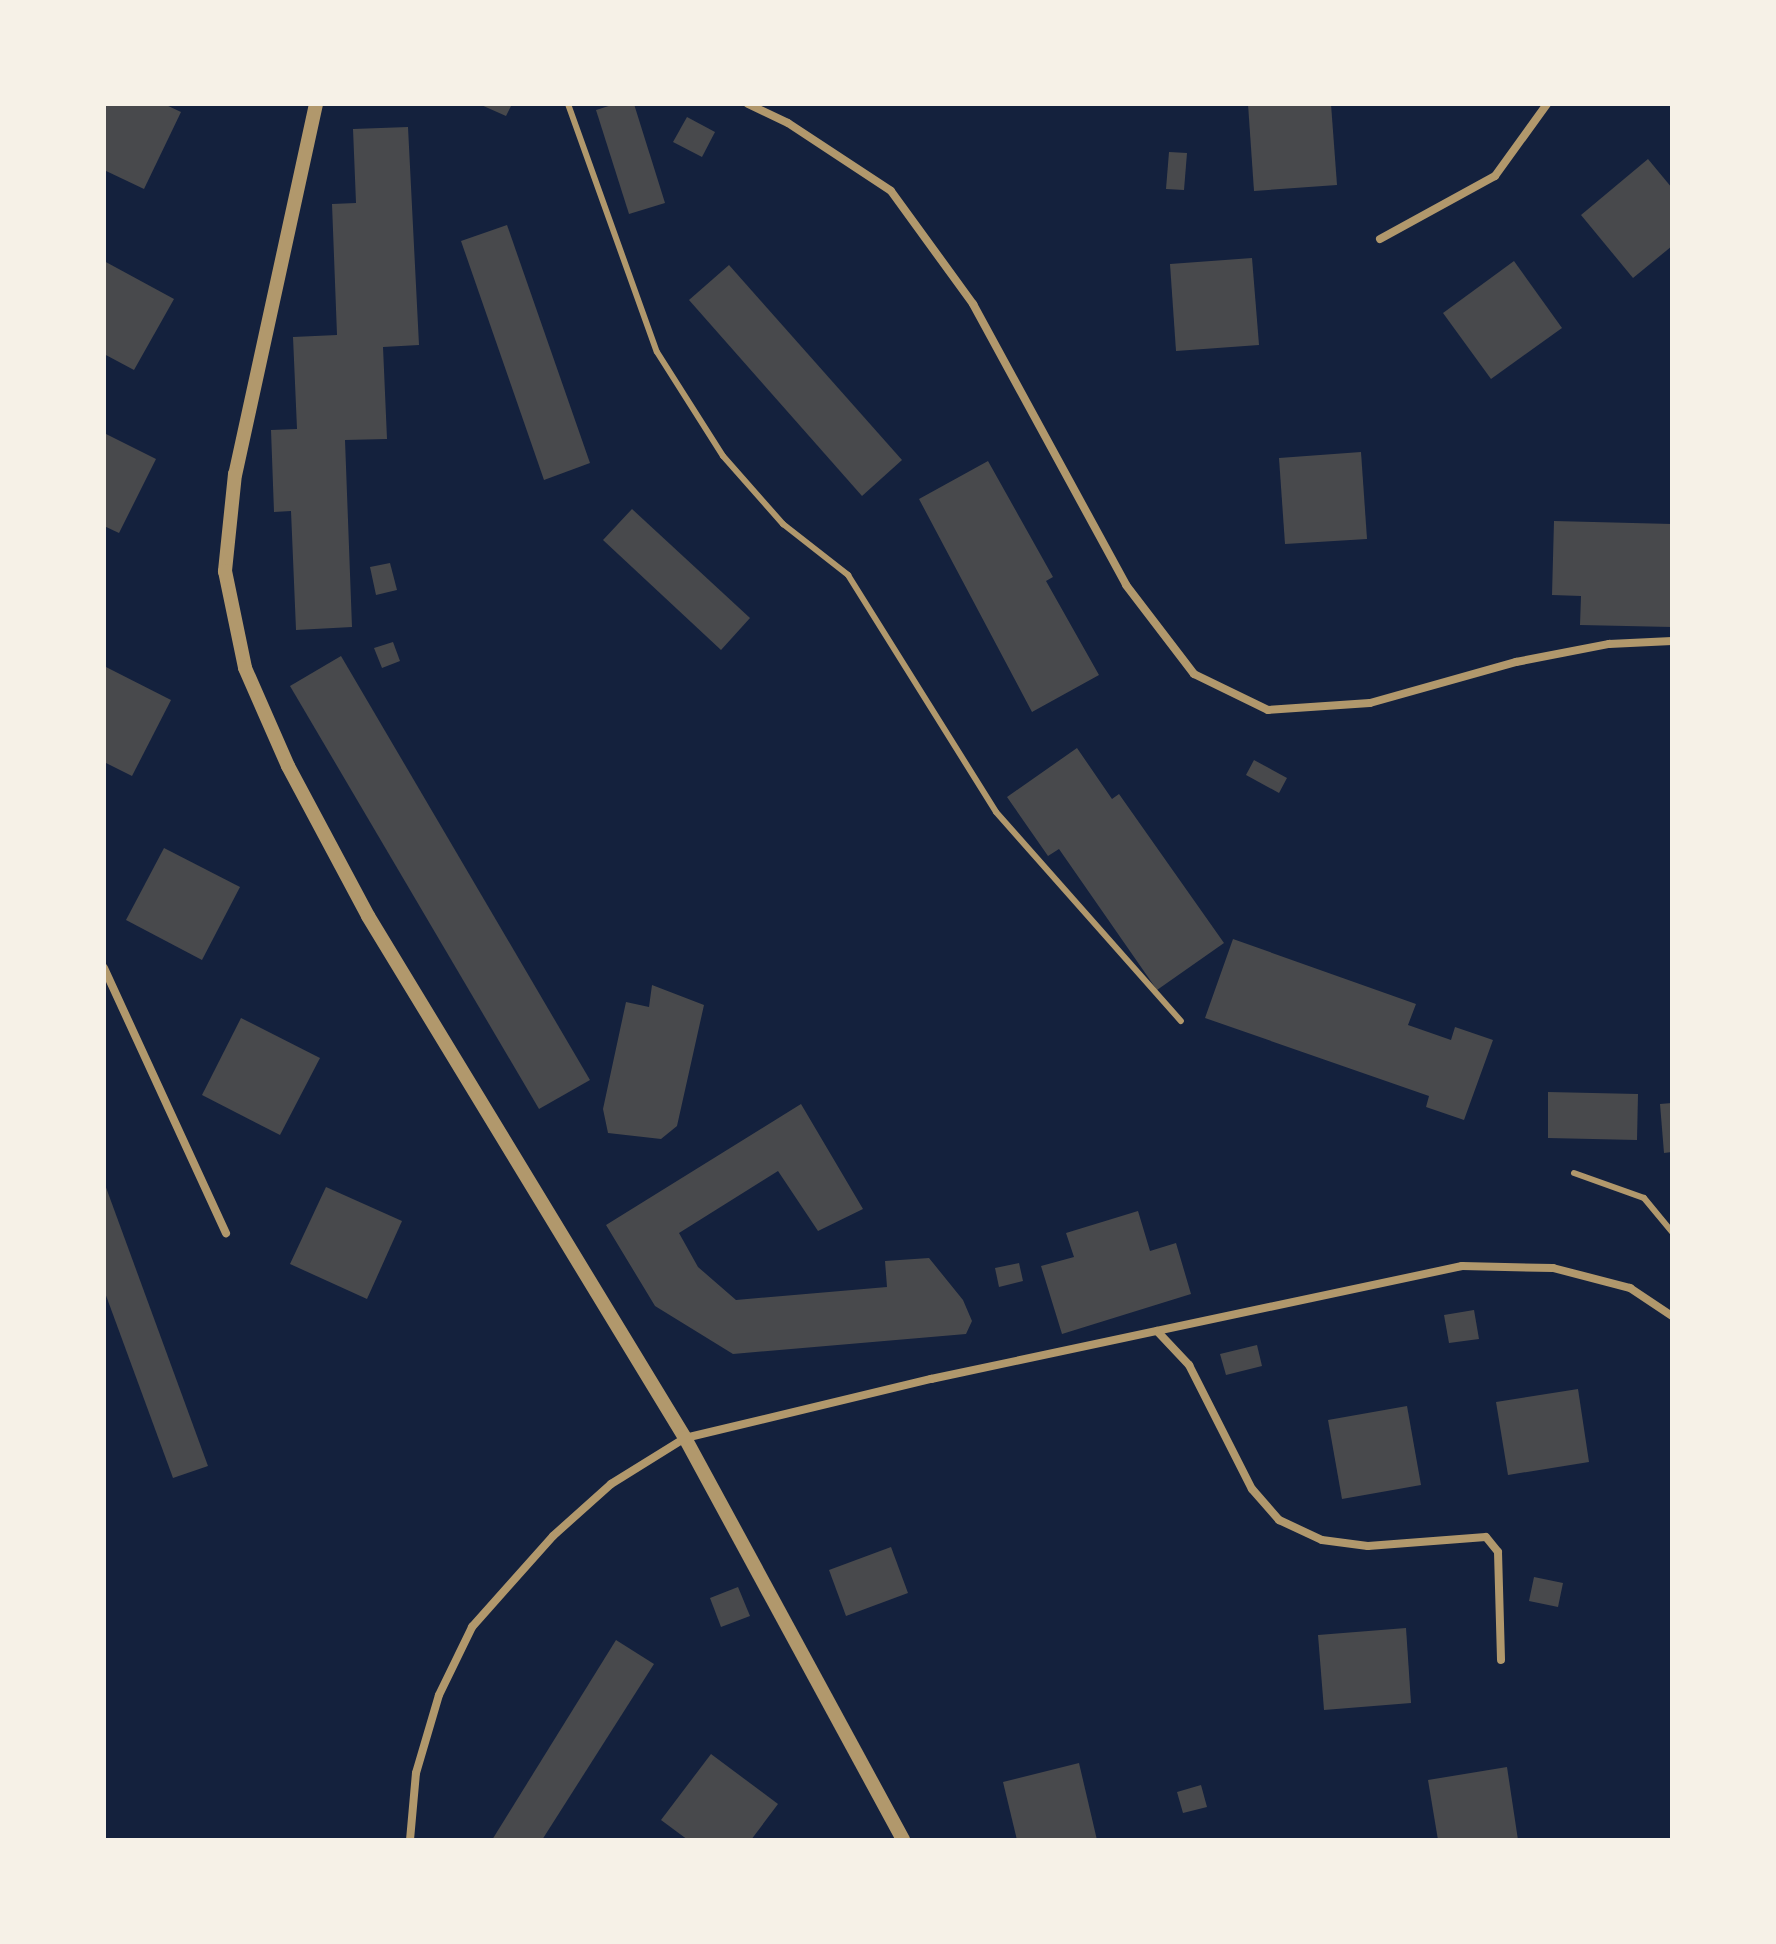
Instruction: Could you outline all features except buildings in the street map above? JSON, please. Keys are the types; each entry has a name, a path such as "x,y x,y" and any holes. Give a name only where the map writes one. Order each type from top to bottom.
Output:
{"street":[{"path":"316,104 235,474 225,571 245,668 288,766 368,916 685,1438 903,1840"},
{"path":"748,104 788,123 891,191 973,304 1126,585 1194,674 1268,710 1370,703 1516,662 1609,644 1672,641"},
{"path":"1380,239 1495,176 1547,104"},
{"path":"104,968 226,1233"},
{"path":"410,1840 416,1773 439,1695 472,1627 553,1536 611,1484 685,1438 1157,1331 1462,1266 1553,1268 1630,1288 1672,1316"},
{"path":"1157,1331 1189,1365 1252,1489 1279,1520 1322,1540 1368,1546 1486,1537 1498,1552 1501,1660"}],"lane":[{"path":"568,104 657,352 723,456 783,524 848,575 996,812 1181,1021"},
{"path":"1574,1173 1644,1198 1672,1232"}]}
